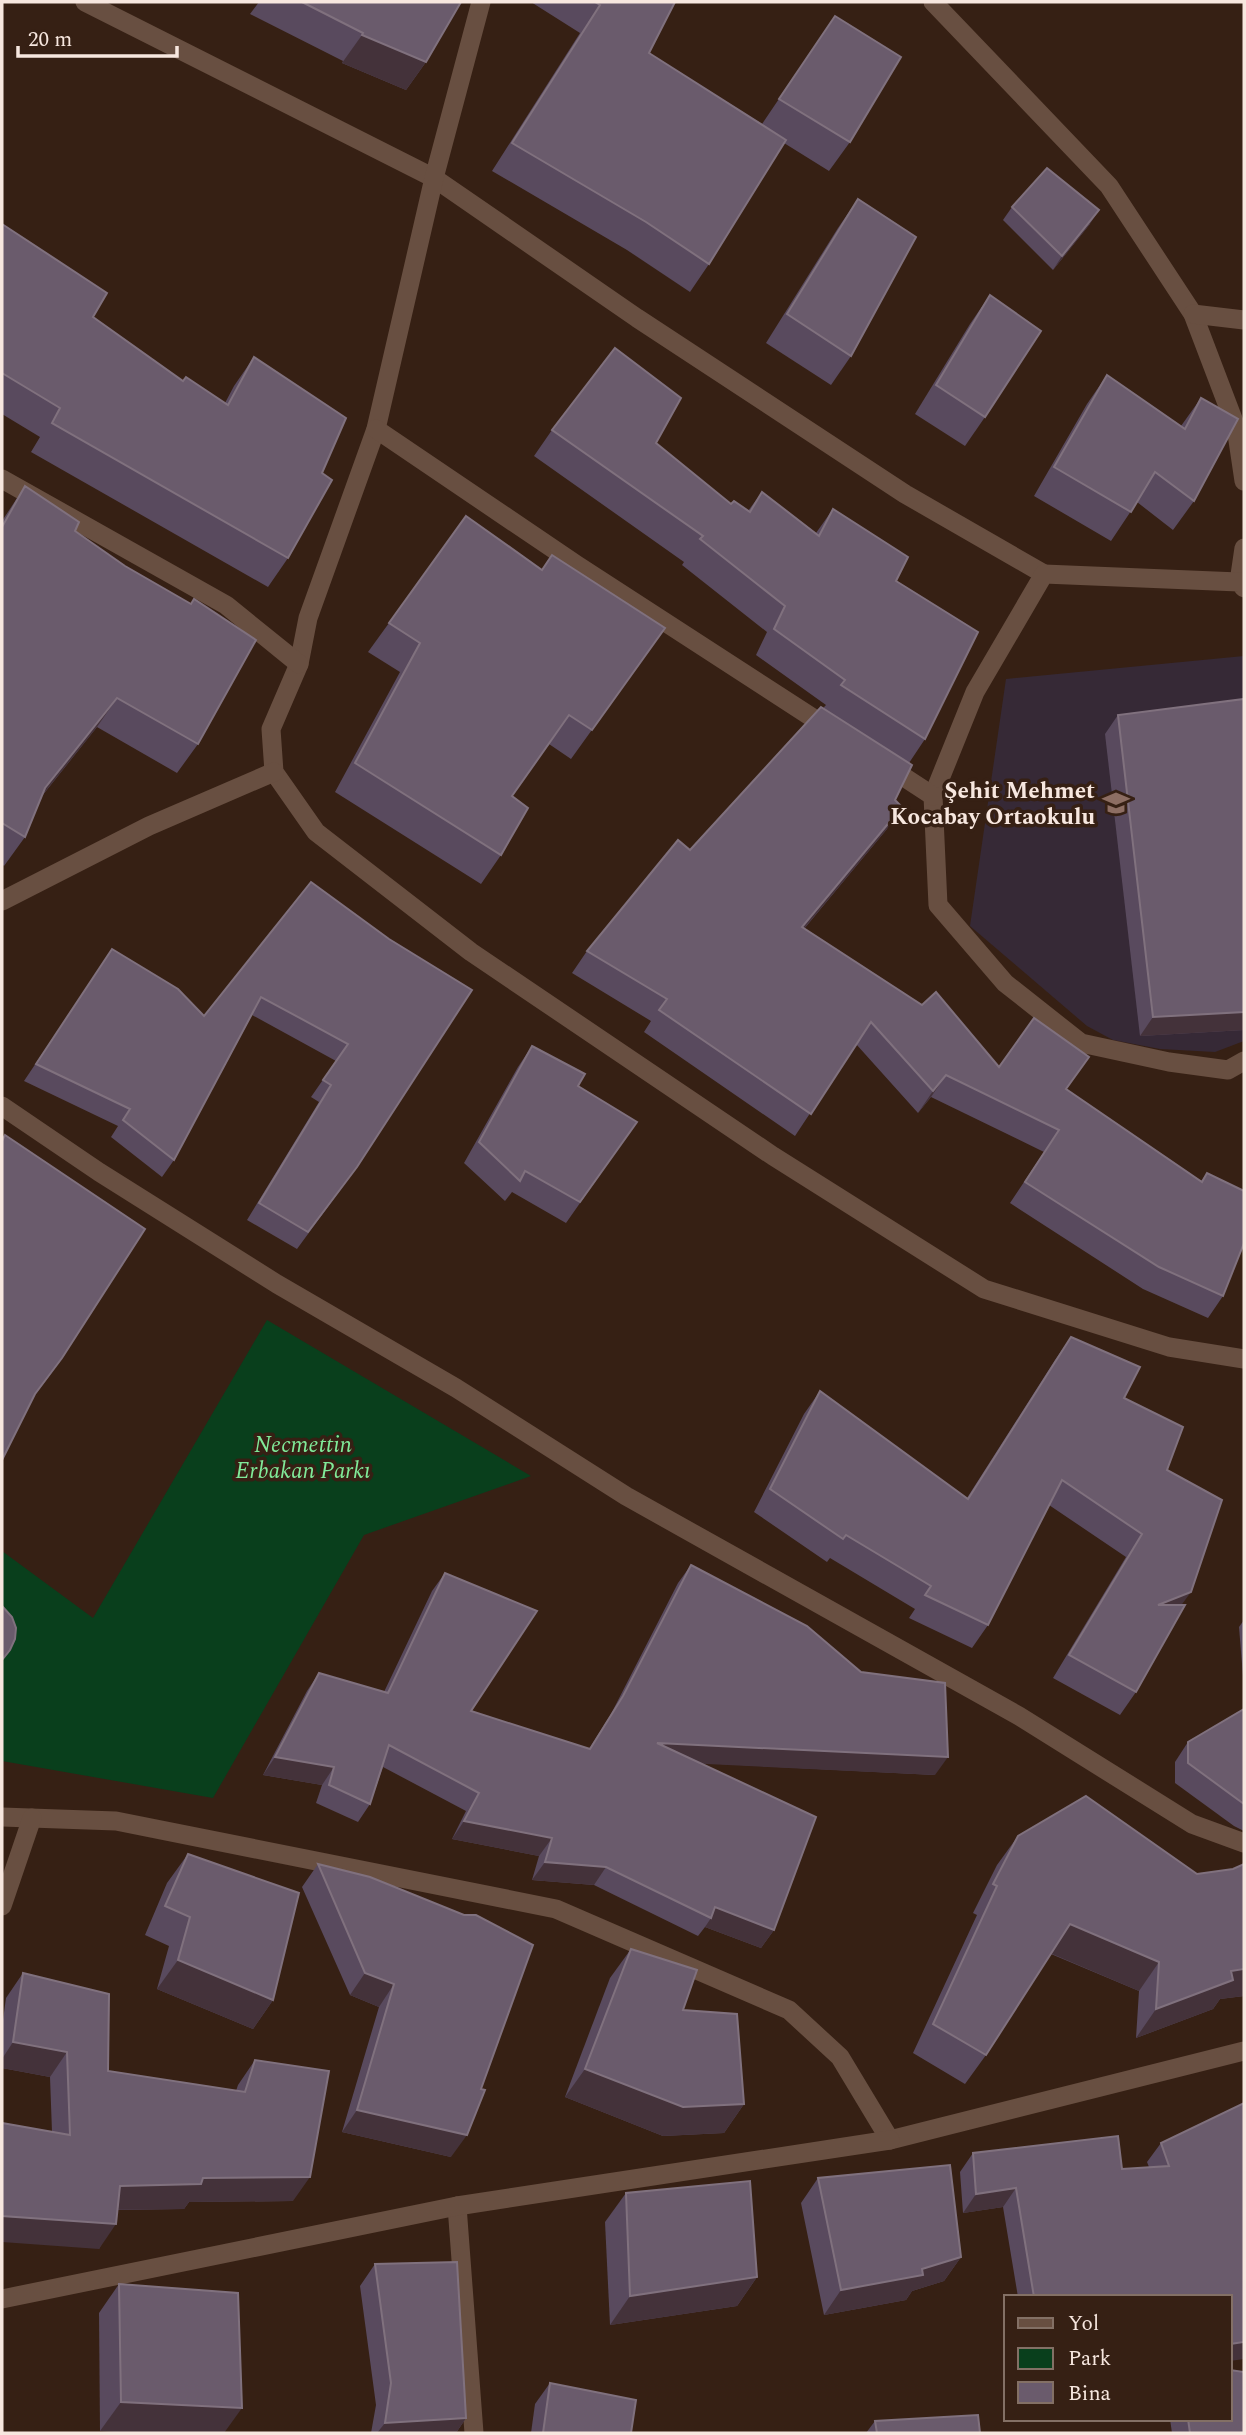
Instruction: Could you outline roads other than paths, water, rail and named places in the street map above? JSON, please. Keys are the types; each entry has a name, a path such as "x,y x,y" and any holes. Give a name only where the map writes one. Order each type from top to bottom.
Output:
{"street":[{"path":"85,2 434,178 637,318 905,494 1044,574 1242,581 1244,548"},
{"path":"481,2 434,178 376,429 308,618 299,664 271,729 274,772 316,831 471,952 773,1156 984,1289 1169,1347 1244,1359"},
{"path":"933,2 1109,186 1193,314 1236,427 1244,481"},
{"path":"1193,314 1244,320"},
{"path":"376,429 577,565 845,739"},
{"path":"2,479 226,605 299,664"},
{"path":"1044,574 975,692 933,796 938,905 1006,983 1081,1043 1169,1062 1228,1070 1244,1061"},
{"path":"867,753 933,796"},
{"path":"2,901 149,826 274,772"},
{"path":"2,1106 99,1172 277,1284 456,1388 626,1496 1019,1716 1192,1824 1244,1843"},
{"path":"2,1817 116,1821 556,1909 789,2010 840,2057 890,2140"},
{"path":"2,1906 32,1818"},
{"path":"7,2294 457,2206 890,2140 1244,2051"},
{"path":"457,2206 474,2433"}],"place":[{"name":"Şehit Mehmet Kocabay Ortaokulu","path":"1116,803"}],"park label":[{"name":"Necmettin Erbakan Parkı","path":"303,1457"}]}
